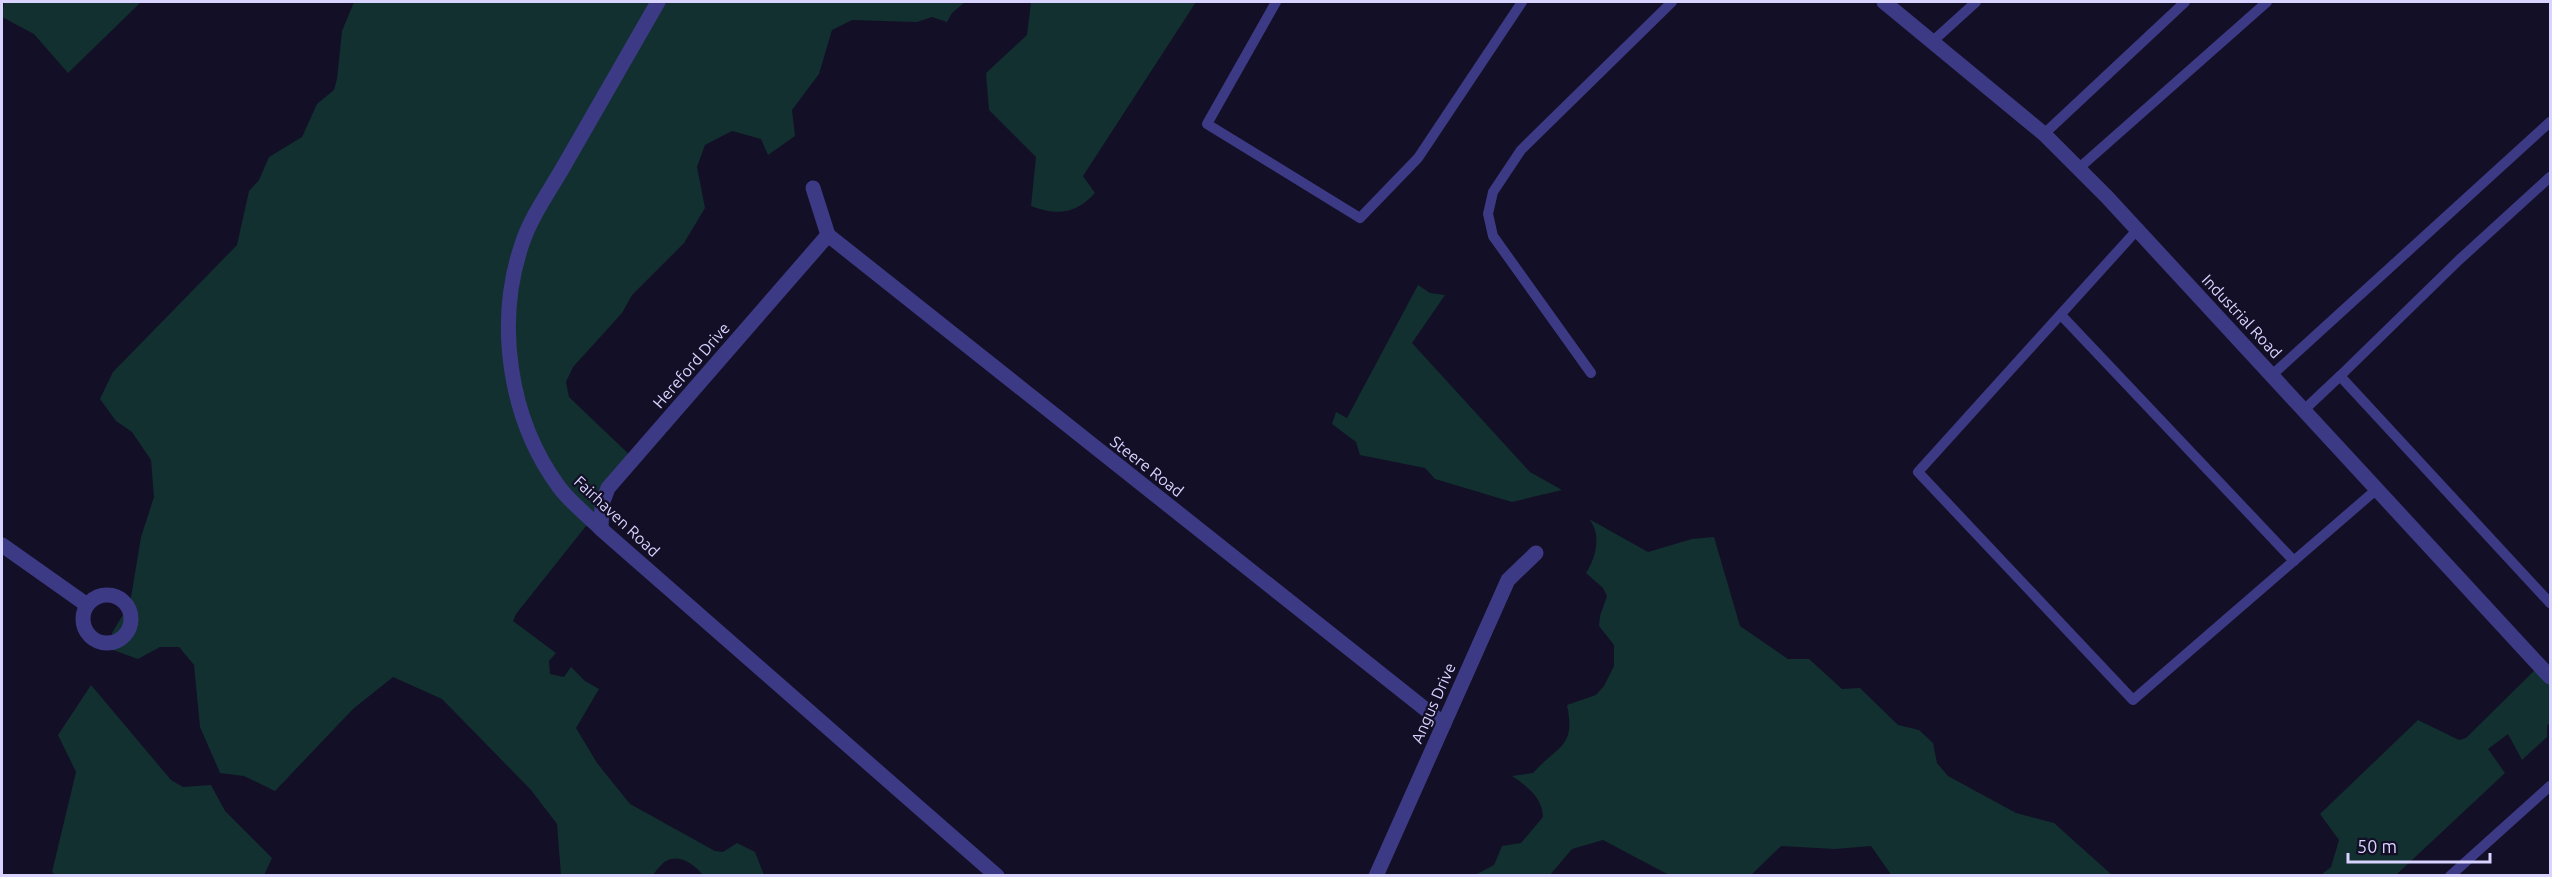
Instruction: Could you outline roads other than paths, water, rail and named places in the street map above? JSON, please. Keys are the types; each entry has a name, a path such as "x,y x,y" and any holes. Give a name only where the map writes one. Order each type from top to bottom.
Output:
{"street":[{"name":"Fairhaven Road","path":"658,2 523,241 514,270 509,306 509,343 514,380 533,444 560,488 601,528 994,875"},
{"name":"Industrial Road","path":"1884,2 2044,134 2079,169 2550,677"},
{"path":"813,188 828,235"},
{"name":"Hereford Drive","path":"601,528 602,504 608,488 828,235"},
{"name":"Steere Road","path":"828,235 1444,724"},
{"path":"2,545 87,605"},
{"name":"Angus Drive","path":"1376,876 1508,580 1536,553"}],"lane":[{"path":"1276,2 1207,124 1360,218 1418,158 1522,2"},
{"path":"1591,373 1493,236 1488,214 1493,192 1521,150 1672,2"},
{"path":"1933,41 1976,2"},
{"path":"2044,134 2185,2"},
{"path":"2079,169 2267,2"},
{"path":"2272,375 2550,122"},
{"path":"2304,410 2459,260 2550,177"},
{"path":"2137,230 1918,472 2133,700 2377,489"},
{"path":"2061,315 2294,561"},
{"path":"2340,376 2550,603"},
{"path":"2450,876 2550,786"}]}
